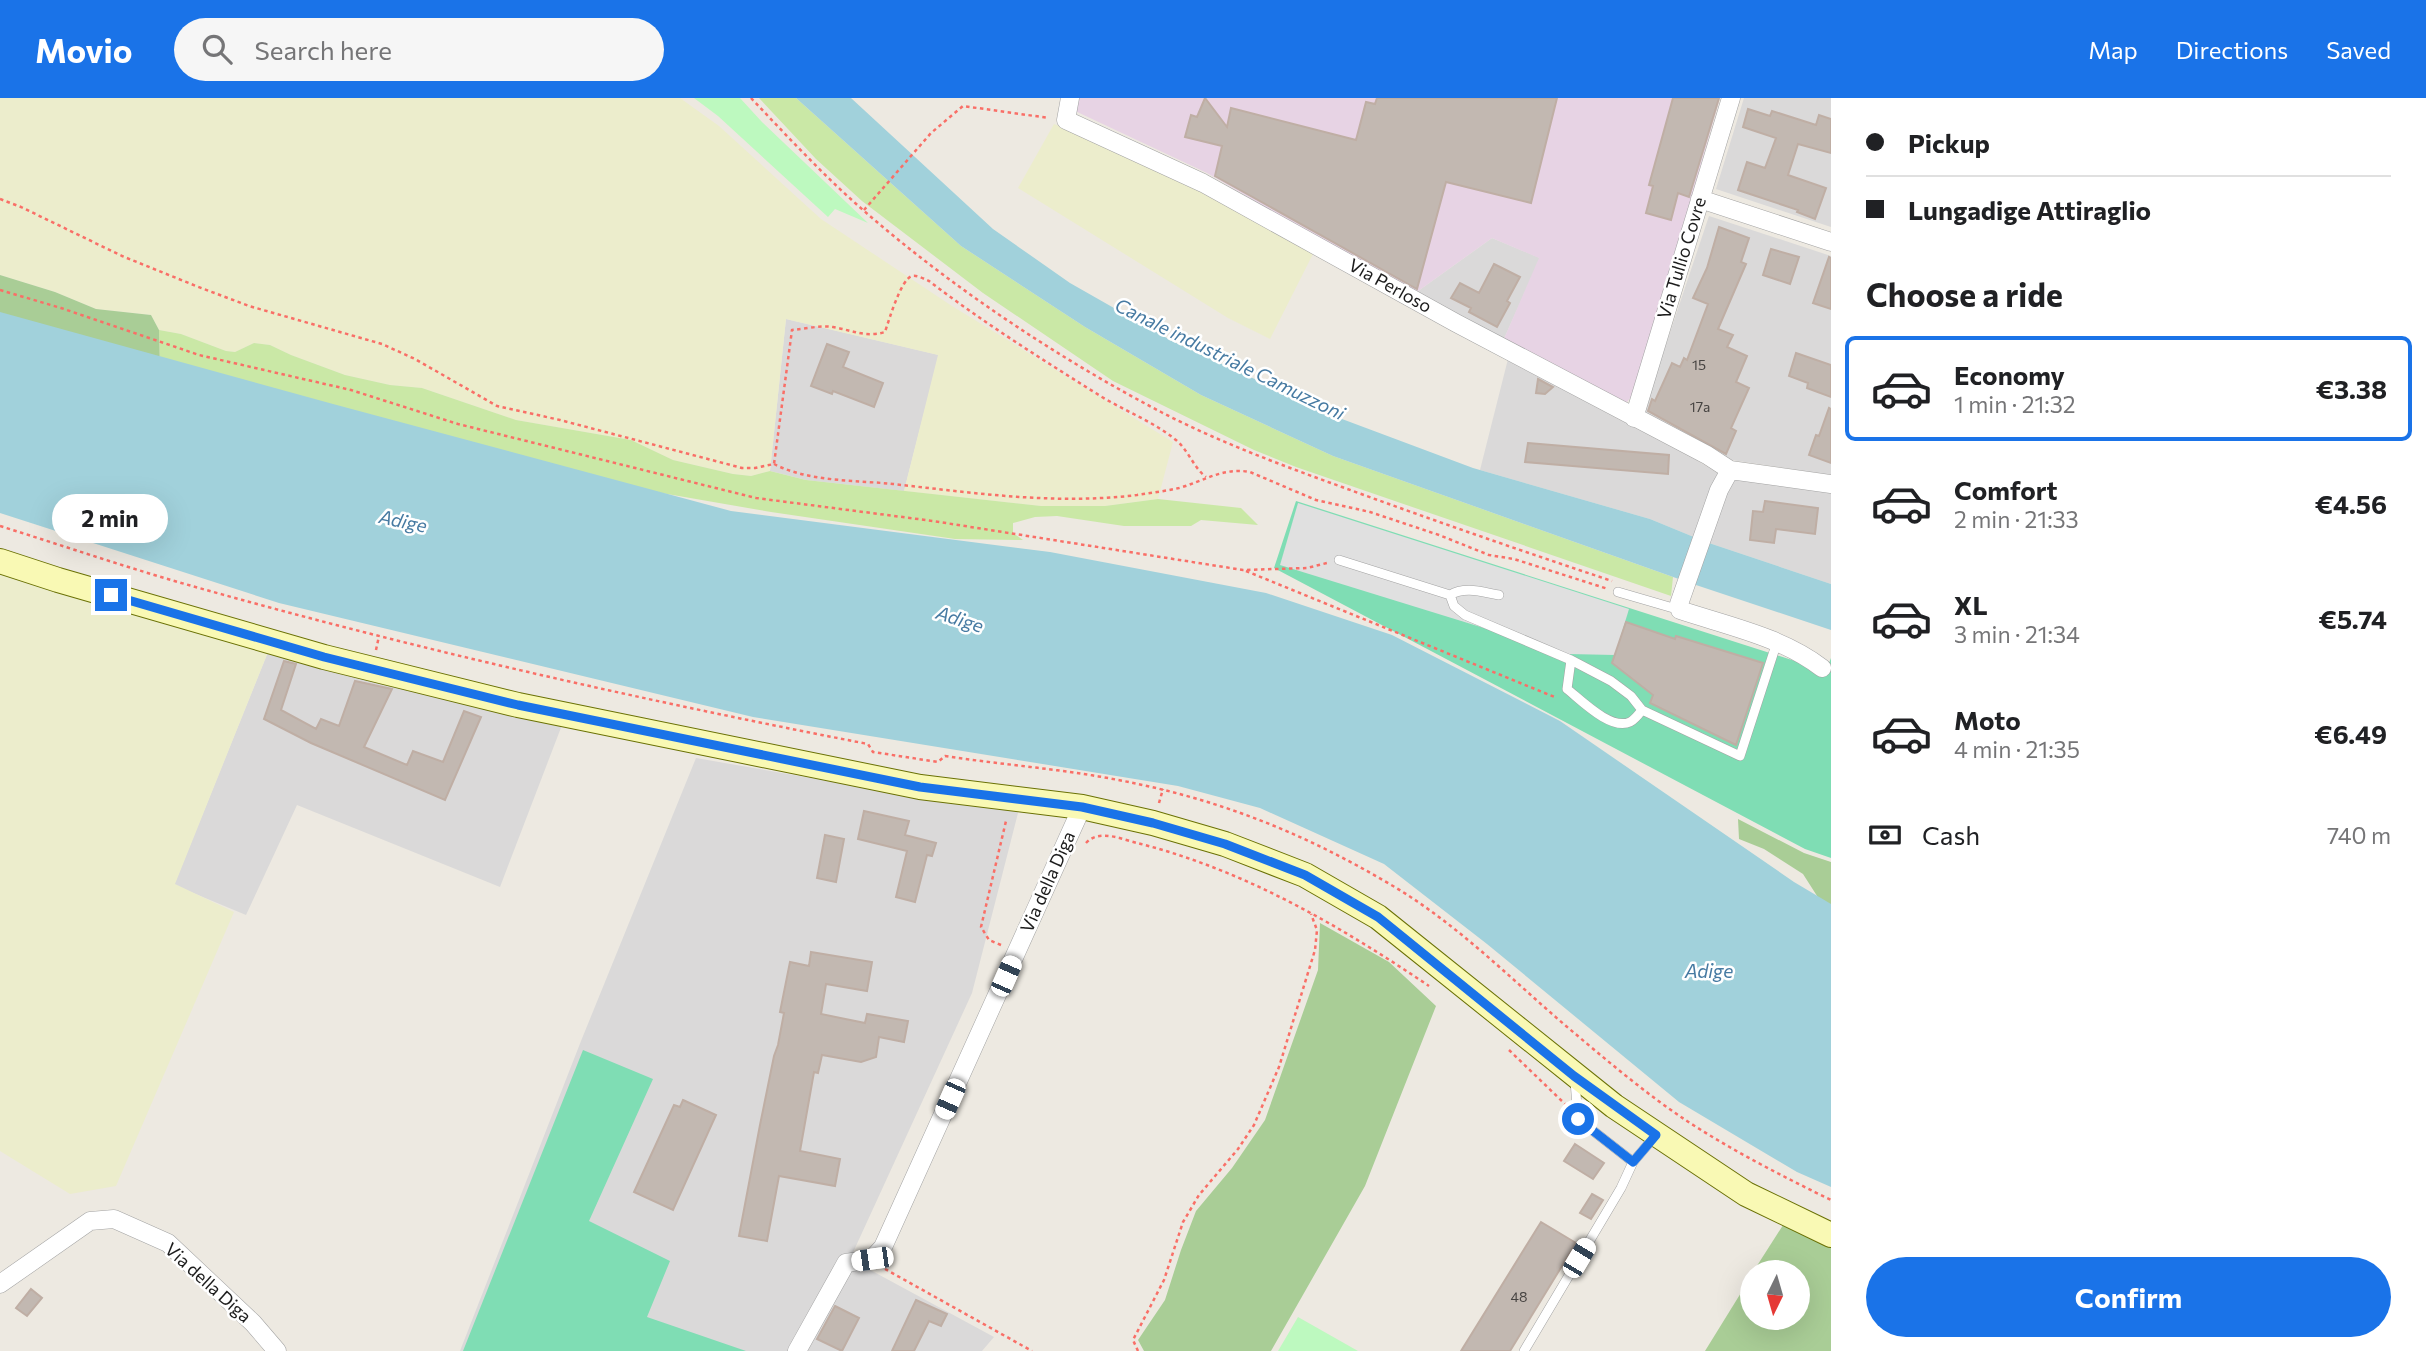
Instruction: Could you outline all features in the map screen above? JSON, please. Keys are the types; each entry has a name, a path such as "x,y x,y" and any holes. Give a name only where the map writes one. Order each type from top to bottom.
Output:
{"street":[{"path":"1066,120 1070,98"},
{"name":"Via Tullio Covre","path":"1634,418 1731,98"},
{"name":"Via Perloso","path":"1066,120 1203,183 1730,470 1831,484"},
{"path":"1700,199 1831,242"},
{"path":"1730,470 1703,532 1681,602 1804,654 1822,668"},
{"path":"0,561 324,657 518,705 920,787 1082,807 1153,823 1213,841 1305,875 1378,917 1574,1076 1656,1135 1746,1194 1831,1235"},
{"name":"Via della Diga","path":"872,1259 883,1247 1082,807"},
{"name":"Via della Diga","path":"0,1284 90,1221 114,1219 168,1243 253,1323 277,1351"},
{"path":"797,1351 846,1263 872,1259"}],"lane":[{"path":"1339,560 1450,595 1458,590 1500,595"},
{"path":"1620,588 1681,602"},
{"path":"1450,595 1454,606 1465,615 1571,660 1611,681 1631,696 1642,710 1740,756 1777,642"},
{"path":"1571,660 1567,689 1602,716 1616,724 1630,722 1642,710"},
{"path":"1574,1076 1578,1119 1633,1162"},
{"path":"1524,1351 1633,1162 1656,1135"}],"path":[{"path":"751,98 863,211 943,275 1062,356 1162,413 1266,459 1620,588"},
{"path":"863,211 931,133 963,106 1066,120"},
{"path":"0,200 21,207 122,256 207,290 250,306 382,344 415,359 498,406 742,468 774,464 788,471 825,477 1032,499 1087,500 1179,488 1223,471 1240,470 1316,500 1370,512 1489,555 1514,559 1620,588"},
{"path":"774,464 792,330 831,327 874,335 885,332 904,282 912,276 929,281 994,328 1105,398 1162,430 1179,442 1192,464 1206,477"},
{"path":"0,290 199,355 351,390 484,431 756,498 945,523 1243,570 1307,568 1339,560"},
{"path":"1243,570 1564,700"},
{"path":"1006,821 981,927 989,940 1017,951"},
{"path":"1061,854 1074,862 1092,836 1105,835 1158,849 1226,872 1268,890 1311,914 1385,956 1434,989"},
{"path":"1138,1351 1133,1340 1164,1280 1183,1222 1199,1195 1238,1149 1254,1125 1279,1067 1315,950 1317,930 1311,914"},
{"path":"1508,1049 1578,1119"},
{"path":"872,1259 889,1272 1032,1351"}],"shaded area":[{"path":"1075,98 1720,98 1636,391 1627,402 1613,402 1503,341 1539,258 1492,238 1414,294 1207,173 1073,110"},
{"path":"1744,98 1831,98 1831,227 1716,189"},
{"path":"1709,216 1831,256 1831,475 1731,460 1642,416"},
{"path":"1492,238 1540,258 1503,341 1414,294"},
{"path":"786,319 939,355 904,491 806,480 770,471"},
{"path":"1508,359 1633,421 1724,477 1831,493 1831,584 1706,542 1650,519 1480,470"},
{"path":"1298,503 1629,609 1615,655 1568,654 1280,565"},
{"path":"268,652 562,725 500,887 297,805 246,915 174,885"},
{"path":"696,758 908,795 1019,809 972,993 850,1259 994,1337 982,1351 460,1351 581,1041"}],"green space":[{"path":"0,98 680,98 719,126 821,219 952,306 1173,442 1158,499 1105,506 1041,506 904,491 938,355 786,319 770,471 751,476 673,460 631,440 516,420 422,388 390,385 345,375 270,345 254,343 235,352 226,351 181,334 159,330 151,315 96,309 55,292 0,275"},
{"path":"694,98 740,98 868,223 835,209 828,217 718,116"},
{"path":"759,98 796,98 961,246 1085,327 1201,395 1333,456 1673,577 1671,596 1296,467 1254,450 1113,381 983,293 862,201 816,159"},
{"path":"1054,124 1114,148 1315,250 1270,339 1228,318 1018,188"},
{"path":"0,275 55,292 96,309 151,315 159,330 160,368 0,321"},
{"path":"159,330 181,334 226,351 235,352 254,343 270,345 345,375 390,385 422,388 516,420 631,440 673,460 733,474 751,476 770,471 806,480 1041,506 1105,506 1158,499 1241,508 1258,525 1201,520 1191,526 1124,526 1057,516 1035,517 1013,523 1013,533 1023,540 955,539 644,490 160,368"},
{"path":"1296,501 1826,671 1831,658 1831,858 1805,849 1274,568"},
{"path":"0,571 268,652 175,884 234,912 116,1186 70,1194 0,1151"},
{"path":"1738,819 1804,853 1831,862 1831,910 1819,899 1803,874 1764,849 1739,839"},
{"path":"1320,923 1389,962 1436,1006 1365,1186 1271,1351 1144,1351 1138,1340 1165,1300 1196,1211 1232,1168 1265,1120 1318,970"},
{"path":"583,1050 653,1079 589,1221 670,1261 647,1317 746,1351 463,1351"},
{"path":"1785,1222 1831,1245 1831,1351 1705,1351 1740,1294 1740,1330 1810,1330 1810,1260 1761,1260"},
{"path":"1298,1317 1358,1351 1278,1351"}],"water":[{"path":"796,98 851,98 993,229 1070,283 1172,341 1342,419 1473,468 1650,519 1706,542 1831,584 1831,630 1690,583 1333,456 1201,395 1085,327 961,246"},
{"name":"Adige","path":"0,312 731,511 1050,552 1266,593 1392,635 1560,721 1794,882 1831,904 1831,1187 1797,1172 1679,1102 1487,944 1384,864 1260,808 1178,786 753,717 279,603 0,513"}],"building":[{"path":"1205,98 1227,127 1231,108 1356,140 1366,102 1375,104 1377,98 1557,98 1531,203 1446,182 1417,289 1215,176 1222,146 1185,137 1191,115 1197,117"},
{"path":"1673,98 1719,98 1689,197 1678,193 1671,220 1646,213 1653,186 1649,185"},
{"path":"1748,109 1770,116 1772,111 1816,125 1819,115 1831,119 1831,153 1798,144 1788,175 1826,188 1815,219 1797,212 1798,210 1738,190 1747,162 1765,168 1776,138 1743,127"},
{"path":"1719,227 1749,238 1741,262 1746,264 1718,329 1733,335 1727,347 1747,356 1736,382 1749,388 1731,428 1736,431 1726,454 1648,411 1672,363 1680,367 1684,358 1687,360 1708,304 1693,298 1707,268"},
{"path":"1771,249 1799,257 1790,284 1763,275"},
{"path":"1829,257 1831,258 1831,309 1813,303"},
{"path":"1494,264 1520,277 1497,327 1469,312 1471,308 1451,298 1460,283 1479,293"},
{"path":"827,344 849,352 843,367 883,383 874,407 833,391 832,394 811,386"},
{"path":"1796,353 1831,365 1831,397 1807,388 1808,383 1789,376"},
{"path":"1538,379 1553,387 1545,394 1536,393"},
{"path":"1829,408 1831,409 1831,463 1809,455"},
{"path":"1528,443 1669,455 1668,474 1525,462"},
{"path":"1765,501 1818,508 1815,534 1776,529 1774,543 1750,540 1753,511 1763,512"},
{"path":"1626,622 1675,639 1676,636 1763,663 1736,745 1650,703 1653,695 1612,663"},
{"path":"284,661 296,664 281,710 316,729 321,719 339,726 355,681 392,689 364,747 407,765 413,751 443,762 464,711 481,717 445,800 311,743 264,719"},
{"path":"864,811 909,821 905,835 936,843 932,856 927,855 915,902 896,897 907,851 858,839"},
{"path":"825,835 844,839 836,882 817,878"},
{"path":"811,952 872,962 867,991 826,984 821,1014 865,1023 867,1014 908,1021 904,1042 879,1037 876,1057 861,1062 822,1055 818,1073 814,1072 800,1151 840,1159 835,1186 779,1176 767,1241 739,1236 784,1013 780,1012 790,962 809,966"},
{"path":"683,1100 716,1115 673,1210 634,1192 674,1105 680,1107"},
{"path":"1575,1144 1604,1163 1593,1179 1564,1161"},
{"path":"1592,1194 1603,1200 1591,1219 1580,1213"},
{"path":"1541,1222 1576,1243 1510,1351 1461,1351"},
{"path":"31,1289 42,1298 27,1316 16,1308"},
{"path":"916,1300 947,1314 941,1326 929,1321 914,1351 892,1351"},
{"path":"835,1306 859,1318 842,1351 817,1339"}],"route":[{"path":"111,595 324,657 518,705 920,787 1082,807 1153,823 1225,844 1305,875 1378,917 1574,1076 1656,1135 1633,1162 1578,1119"}],"water label":[{"name":"Canale industriale Camuzzoni","path":"1230,359"}]}
